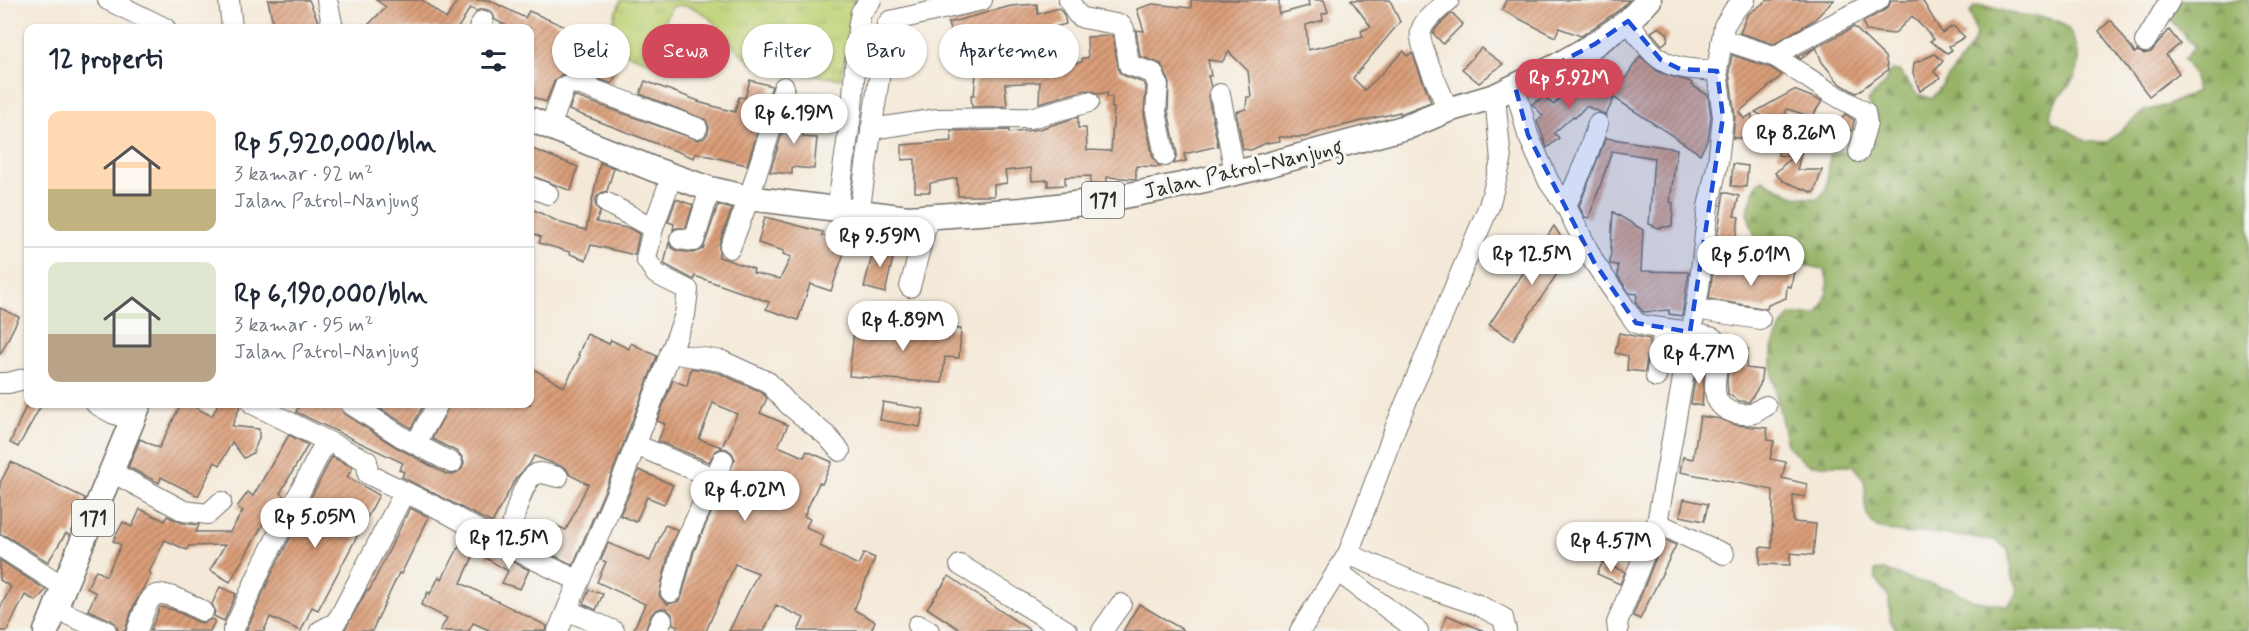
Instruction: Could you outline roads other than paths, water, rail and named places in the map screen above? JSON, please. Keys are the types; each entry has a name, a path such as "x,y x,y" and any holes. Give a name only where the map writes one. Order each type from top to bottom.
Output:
{"main road":[{"name":"Jalan Patrol-Nanjung","path":"540,123 672,176 710,189 749,198 909,218 1022,210 1092,202 1182,186 1410,126 1448,110 1505,91 1557,66 1628,21 1649,0"},
{"name":"171","path":"46,631 135,412"}],"street":[{"path":"108,0 157,24"},
{"path":"229,0 232,24"},
{"path":"327,0 332,24"},
{"path":"848,212 858,28 861,12 871,0"},
{"path":"848,212 871,129 887,25 890,21 982,0"},
{"path":"1069,0 1077,14 1083,18 1121,25 1124,29 1129,65 1153,73 1158,86 1156,111 1166,156"},
{"path":"1448,110 1421,45 1420,32 1426,21 1449,0"},
{"path":"1618,631 1617,622 1657,523 1695,309 1708,207 1718,162 1723,117 1717,70 1724,26 1734,10 1745,0"},
{"path":"1776,57 1793,45 1879,0"},
{"path":"2145,42 2170,0"},
{"path":"1628,21 1653,54 1661,60 1680,69 1717,70"},
{"path":"1722,43 1738,44 1776,57 1865,112 1867,123 1859,153"},
{"path":"540,123 565,86 573,84 582,85 697,128"},
{"path":"730,248 749,198 784,87"},
{"path":"1505,91 1549,182 1566,206 1594,262 1636,323 1713,338 1716,342 1714,386 1716,397 1730,411 1740,414 1753,413 1766,406"},
{"path":"1300,631 1348,554 1396,426 1489,206 1501,161 1505,91"},
{"path":"1220,94 1234,173"},
{"path":"871,129 938,119 1036,117 1089,102"},
{"path":"1566,206 1598,124"},
{"path":"558,631 636,445 685,315 688,290 656,274 648,266 646,259 653,228 672,176"},
{"path":"680,239 694,241 710,189"},
{"path":"606,203 653,228"},
{"path":"910,287 928,218"},
{"path":"1695,309 1760,319"},
{"path":"1656,376 1664,330"},
{"path":"670,353 722,361 768,382 789,405 827,436 840,451"},
{"path":"0,383 24,379"},
{"path":"103,408 112,413 135,412"},
{"path":"261,408 367,461 368,474 579,581"},
{"path":"357,408 393,431 452,463"},
{"path":"416,443 436,408"},
{"path":"233,631 262,566 326,441"},
{"path":"636,445 717,483"},
{"path":"671,592 683,547 717,483 723,460"},
{"path":"112,472 184,512 208,514 221,502"},
{"path":"507,546 526,485 536,474 558,477"},
{"path":"320,631 335,623 340,616 404,493"},
{"path":"1657,523 1724,554"},
{"path":"0,546 60,598 106,631"},
{"path":"1348,554 1423,586 1476,604 1503,618 1506,631"},
{"path":"960,565 1066,631"},
{"path":"1337,571 1414,630"},
{"path":"137,631 151,599 157,595 169,595 203,611"},
{"path":"1101,631 1122,604"},
{"path":"567,610 614,631"}]}
